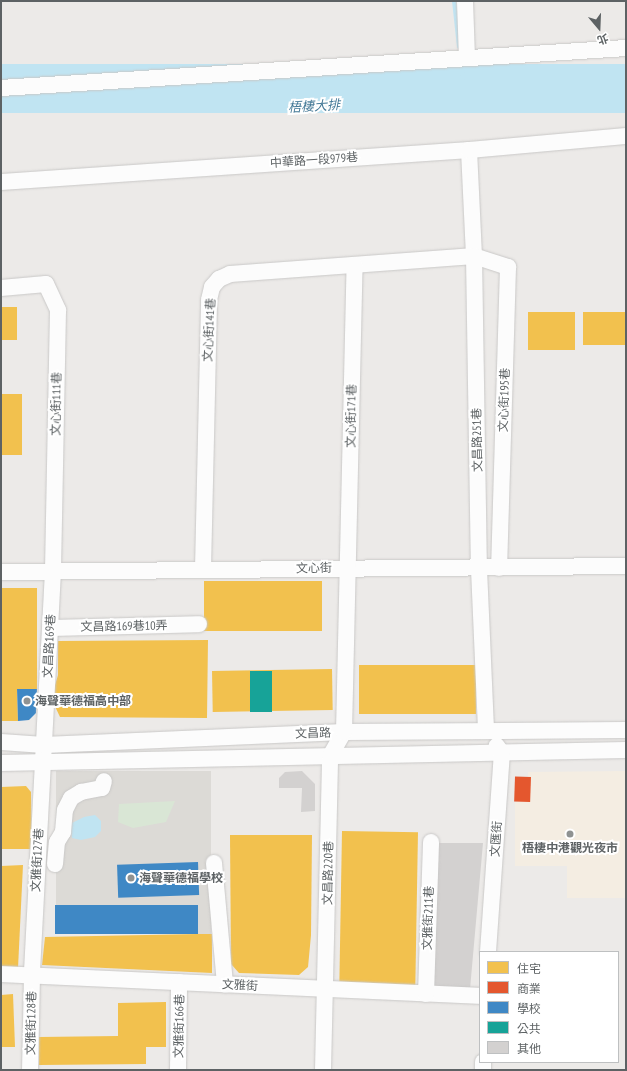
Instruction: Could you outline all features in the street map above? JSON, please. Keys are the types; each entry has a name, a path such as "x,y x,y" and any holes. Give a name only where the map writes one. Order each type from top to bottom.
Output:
{"street":[{"path":"465,1 467,57"},
{"path":"1,88 626,48"},
{"name":"中華路一段979巷","path":"1,182 469,150 626,136"},
{"name":"文昌路251巷","path":"469,150 474,256 479,569 486,730"},
{"name":"文心街141巷","path":"203,569 208,300 212,287 219,278 230,274 474,256"},
{"name":"文心街195巷","path":"474,256 508,267 499,568"},
{"name":"文心街171巷","path":"344,732 355,265"},
{"name":"文心街111巷","path":"1,288 46,284 58,310 53,571"},
{"name":"文心街","path":"1,572 347,567 479,569 626,566"},
{"name":"文昌路169巷","path":"44,745 53,571"},
{"name":"文昌路169巷10弄","path":"50,628 198,624"},
{"path":"486,730 502,753"},
{"name":"文昌路","path":"1,742 44,745 344,732 626,730"},
{"path":"330,756 344,732"},
{"name":"文雅街127巷","path":"32,976 44,745"},
{"name":"文昌路","path":"1,763 626,750"},
{"name":"文匯街","path":"488,951 502,753"},
{"name":"文昌路220巷","path":"323,1070 330,756"},
{"path":"55,864 57,842 63,832 65,810 71,798 81,792 102,788 104,781"},
{"name":"文雅街211巷","path":"426,994 431,842"},
{"path":"214,863 225,984"},
{"name":"文雅街","path":"1,974 479,996"},
{"name":"文雅街128巷","path":"30,1070 32,976"},
{"name":"文雅街166巷","path":"178,1070 179,982"}],"shaded area":[{"name":"海聲華德福學校","path":"56,771 211,771 211,934 56,934"},
{"name":"梧棲中港觀光夜市","path":"626,771 626,898 567,898 567,866 515,866 515,802 528,801 528,772"}],"green space":[{"path":"175,801 166,822 133,828 118,822 119,804"}],"water":[{"name":"梧棲大排","path":"1,64 626,64 626,113 1,113"},
{"path":"95,815 101,821 101,831 95,837 81,840 72,838 70,824 84,817"}],"building: 住宅":[{"path":"1,307 17,307 17,340 1,340"},
{"path":"528,312 575,312 575,350 528,350"},
{"path":"583,312 626,312 626,345 583,345"},
{"path":"1,394 22,394 22,455 1,455"},
{"path":"204,581 322,581 322,631 204,631"},
{"path":"1,588 37,588 37,689 17,689 18,721 1,721"},
{"path":"208,640 207,718 60,717 51,698 58,675 58,641"},
{"path":"359,665 476,665 476,714 359,714"},
{"path":"332,669 333,710 213,712 212,671"},
{"path":"26,786 31,792 32,849 1,849 1,787"},
{"path":"342,831 418,832 415,985 339,984"},
{"path":"230,835 312,835 311,935 308,967 299,975 239,973 231,964"},
{"path":"23,865 18,968 1,967 1,866"},
{"path":"212,934 212,973 42,965 45,937"},
{"path":"13,994 15,1047 1,1047 1,995"},
{"path":"166,1002 166,1047 146,1047 146,1064 39,1065 39,1037 118,1036 118,1003"}],"building: 商業":[{"path":"515,776 531,777 530,802 514,801"}],"building: 學校":[{"name":"海聲華德福高中部","path":"17,689 37,689 36,713 29,720 18,721"},
{"path":"198,862 199,895 118,898 117,865"},
{"path":"55,905 198,905 198,934 55,934"}],"building: 公共":[{"path":"250,671 272,671 272,712 250,712"}],"building: 其他":[{"path":"302,771 315,784 315,811 301,812 302,788 279,788 279,778 285,772"},
{"path":"436,843 483,843 470,989 430,988"}],"waterway":[{"path":"454,1 459,47"},
{"path":"461,62 463,79"}],"place":[{"name":"海聲華德福高中部","path":"27,701"},
{"name":"梧棲中港觀光夜市","path":"570,834"},
{"name":"海聲華德福學校","path":"131,878"}]}
